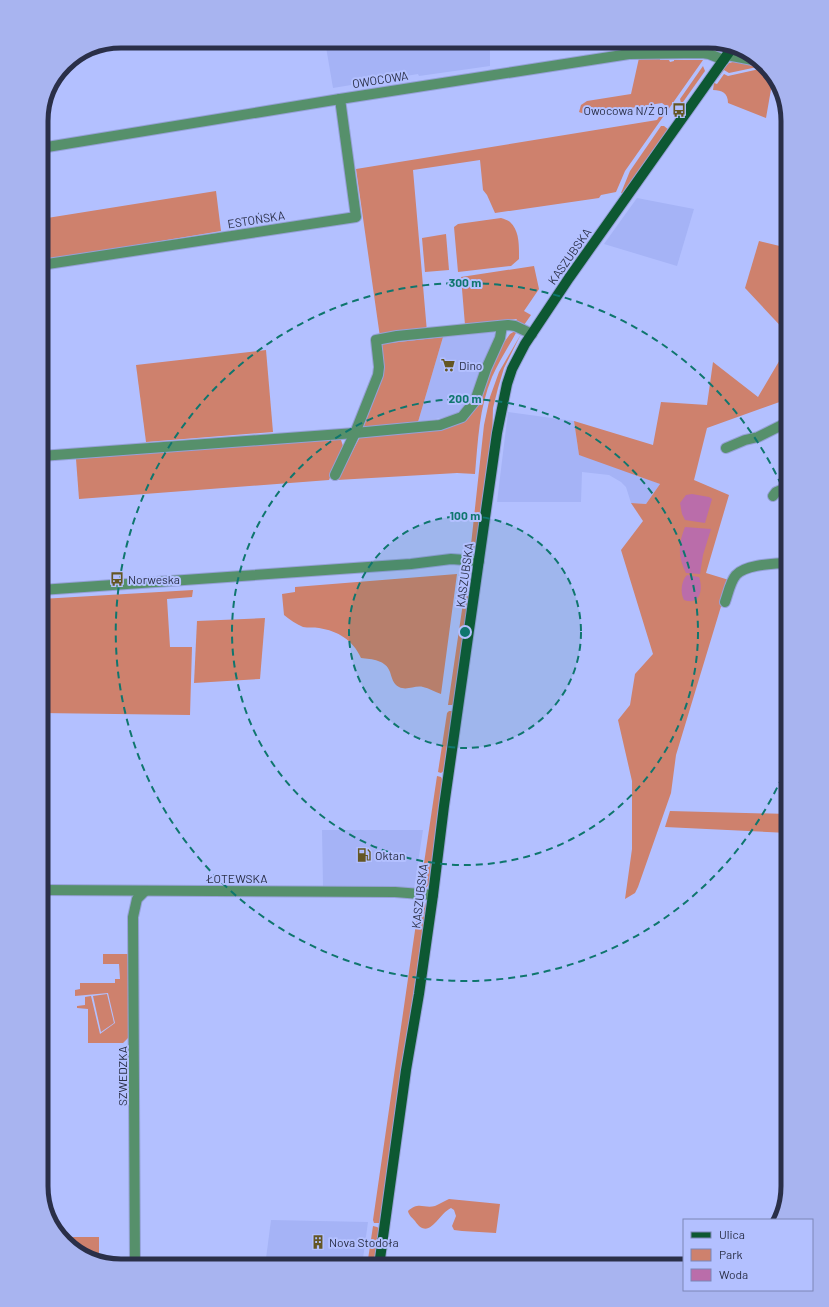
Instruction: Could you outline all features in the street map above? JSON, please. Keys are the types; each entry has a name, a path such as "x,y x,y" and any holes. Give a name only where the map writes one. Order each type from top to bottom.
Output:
{"main road":[{"name":"KASZUBSKA","path":"380,1259 406,1070 420,994 443,813 503,397 512,370 532,334 569,278 728,54"}],"street":[{"path":"628,48 629,54"},
{"name":"OWOCOWA","path":"48,147 629,54 702,53 728,54 741,57"},
{"name":"ESTOŃSKA","path":"48,264 356,217 340,99"},
{"path":"335,475 355,433 378,375 379,367 376,340 397,336 502,326 515,326 532,334"},
{"path":"48,455 355,433 440,425 462,417 475,401 486,369 500,338 502,326"},
{"path":"726,448 745,440 758,437 781,426"},
{"path":"772,496 781,490"},
{"path":"48,590 411,564 451,559 479,561"},
{"path":"725,602 732,582 740,572 764,565 781,564"},
{"name":"ŁOTEWSKA","path":"48,890 395,892 433,895"},
{"name":"SZWEDZKA","path":"135,1259 133,917 137,899 145,891"}],"shaded area":[{"path":"326,48 490,48 490,66 419,76 418,74 333,88"},
{"path":"637,198 694,209 677,266 604,244"},
{"path":"493,331 497,337 471,407 463,414 418,422 443,337"},
{"path":"508,412 574,421 579,455 598,459 660,484 646,504 631,503 626,487 621,482 609,475 582,472 581,502 497,502"},
{"path":"322,830 423,830 414,889 323,887"},
{"path":"271,1220 368,1222 363,1259 266,1259"}],"green space":[{"path":"715,48 726,50 725,51 714,51"},
{"path":"660,57 660,60 669,60 670,62 674,60 703,60 625,171 616,192 601,195 599,198 495,213 487,195 483,190 480,160 413,170 427,332 380,337 356,169 657,120 666,106 662,103 587,115 579,112 581,105 587,101 631,94 639,58"},
{"path":"736,61 753,64 757,67 729,73 724,70 718,78 716,78 726,64"},
{"path":"703,66 705,71 681,103 680,99"},
{"path":"759,69 763,73 772,86 766,118 728,103 726,94 713,90 714,83 717,84 724,74 728,76"},
{"path":"661,126 664,126 669,130 624,193 621,193 630,171"},
{"path":"216,191 221,231 48,260 48,218"},
{"path":"501,218 509,221 516,230 519,259 511,266 458,272 454,227 458,224"},
{"path":"446,234 449,270 425,272 422,238"},
{"path":"759,241 781,246 781,327 745,288"},
{"path":"534,266 539,289 524,311 531,315 524,325 515,322 517,319 465,325 461,277"},
{"path":"517,331 492,377 484,401 475,474 457,473 337,480 360,437 463,421 503,341 505,341 510,334"},
{"path":"521,334 504,368 493,408 492,440 477,542 470,554 484,425 490,397 499,372"},
{"path":"443,337 418,422 363,428 384,373 381,344"},
{"path":"266,350 273,432 146,442 136,365"},
{"path":"781,358 781,402 707,428 694,480 729,495 706,573 729,580 676,755 671,793 638,887 635,893 625,899 632,849 632,781 618,720 630,705 635,674 653,654 621,550 643,521 631,503 646,504 660,484 579,455 574,421 653,445 661,402 707,405 713,362 758,397"},
{"path":"336,438 341,440 343,446 329,480 79,499 76,459"},
{"path":"468,569 470,578 470,593 463,654 455,702 452,705 448,705"},
{"path":"457,574 441,694 423,687 402,688 397,686 385,665 378,661 361,658 354,646 344,637 326,629 303,627 284,615 282,594 295,592 295,587"},
{"path":"193,590 192,597 167,599 170,647 192,647 190,715 48,713 48,599"},
{"path":"265,618 260,679 194,683 197,621"},
{"path":"452,711 453,713 445,770 441,773 438,772 447,713"},
{"path":"437,776 441,777 443,781 429,884 425,889 420,890"},
{"path":"670,811 781,814 781,833 665,827"},
{"path":"420,896 424,899 426,907 380,1223 374,1223 373,1220"},
{"path":"103,954 128,954 128,1038 123,1043 88,1043 88,1009 77,1008 77,1006 85,1005 85,997 91,996 100,1034 115,1023 108,993 75,996 75,990 80,989 80,983 115,983 115,979 120,979 119,964 103,964"},
{"path":"107,994 114,1023 101,1032 93,996"},
{"path":"449,1199 500,1204 496,1233 454,1230 452,1226 456,1216 454,1210 451,1208 446,1211 433,1225 425,1229 420,1227 408,1213 408,1211 415,1206 431,1207"},
{"path":"373,1226 380,1229 376,1259 368,1259"},
{"path":"69,1237 99,1237 99,1255 81,1247"}],"water":[{"path":"692,494 709,497 712,499 705,523 685,520 682,514 680,503 686,495"},
{"path":"685,527 711,529 703,555 700,574 686,573 681,561 680,545"},
{"path":"687,575 699,577 701,586 697,598 690,601 684,600 682,591 682,584"}],"place":[{"name":"Owocowa N/Ż 01","path":"679,110"},
{"name":"Dino","path":"448,365"},
{"name":"Norweska","path":"117,579"},
{"name":"Oktan","path":"364,855"},
{"name":"Nova Stodoła","path":"318,1242"}]}
